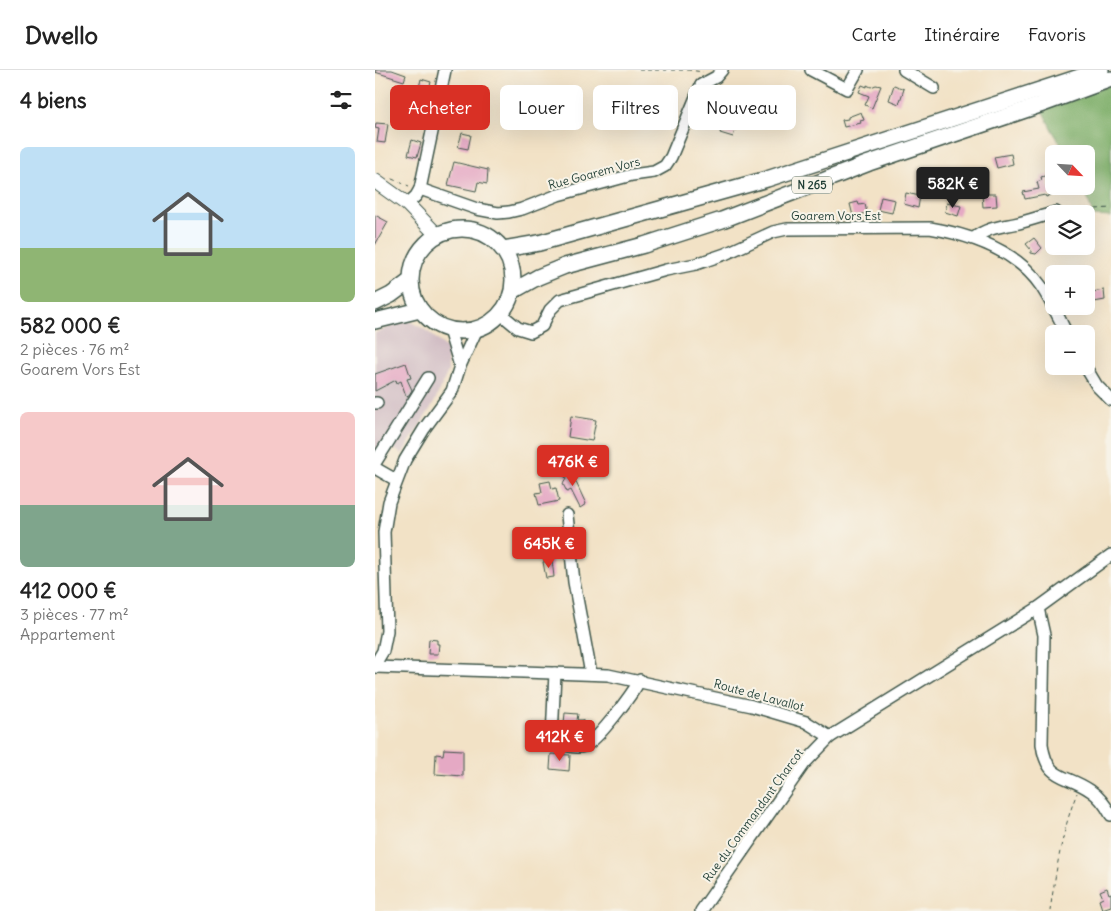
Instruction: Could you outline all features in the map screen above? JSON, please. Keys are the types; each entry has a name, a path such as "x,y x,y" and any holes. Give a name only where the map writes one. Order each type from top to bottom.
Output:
{"highway":[{"name":"N 265","path":"503,249 539,244 767,180 1101,70"},
{"name":"N 265","path":"513,291 538,277 565,266 644,245 722,220 869,163 1040,106 1111,79"},
{"path":"466,228 480,231 493,238 503,249 510,260 513,273 513,291 501,314 490,323 477,330 463,332 449,330 438,326 420,310 413,296 410,281 412,267 417,254 426,243 437,235 451,229 466,228"},
{"path":"375,303 391,295 410,281"},
{"path":"375,321 420,310"}],"main road":[{"path":"375,181 407,204 437,235"}],"street":[{"path":"407,204 416,196 420,189 445,70"},
{"name":"Rue Goarem Vors","path":"420,189 477,209 498,213 522,209 558,195 654,172 665,166 671,157 706,75 716,77 722,70"},
{"path":"811,70 847,89 858,70"},
{"path":"904,70 934,88"},
{"path":"974,238 994,227 1045,215"},
{"name":"Goarem Vors Est","path":"501,314 518,328 531,332 543,326 550,310 560,300 666,270 696,264 725,254 773,232 787,229 930,228 974,238 1012,259 1040,284 1062,325"},
{"path":"449,330 460,366"},
{"path":"376,667 377,661 383,652 387,631 384,532 389,502 405,460 424,429 452,391 460,366 477,330"},
{"path":"1090,375 1097,386 1111,400"},
{"path":"375,463 428,378"},
{"path":"375,468 397,480"},
{"path":"567,515 574,582 591,674"},
{"path":"830,736 1038,608 1111,555"},
{"path":"1038,608 1044,635 1042,744 1044,756 1048,766 1054,772 1091,790 1101,800 1111,815"},
{"name":"Route de Lavallot","path":"376,667 608,675 640,680 753,706 806,722 830,736"},
{"path":"555,673 551,736 555,741 579,747 586,746 597,736 640,680"},
{"name":"Rue du Commandant Charcot","path":"701,911 804,764 830,736"}],"path":[{"path":"639,70 689,70 701,71 706,75"},
{"path":"392,179 401,184 420,189"},
{"path":"1095,209 1111,208"},
{"path":"1050,911 1055,878 1069,816 1080,785"}],"shaded area":[{"path":"407,320 426,330 447,348 448,371 434,403 402,454 393,448 375,478 375,333"}],"green space":[{"path":"1111,85 1111,217 1095,216 1095,205 1090,205 1087,195 1095,195 1095,145 1061,145 1040,106"}],"building":[{"path":"375,70 392,70 406,75 404,81 375,72"},
{"path":"421,79 431,82 430,85 420,85"},
{"path":"862,85 867,87 867,85 871,87 881,86 872,108 865,105 869,96 859,92"},
{"path":"894,85 904,89 899,104 889,100"},
{"path":"861,112 864,120 860,121 861,123 844,127 842,120"},
{"path":"376,123 388,124 385,143 377,142 379,129 375,128"},
{"path":"721,130 735,130 733,137 720,133"},
{"path":"462,133 471,135 468,149 458,147"},
{"path":"412,140 421,143 417,157 408,155"},
{"path":"1011,154 1013,164 997,168 994,157"},
{"path":"454,162 488,170 487,184 478,182 476,191 448,185"},
{"path":"964,173 967,176 969,174 973,178 964,185 964,189 956,189 956,184 950,184 950,175 962,176"},
{"path":"1045,176 1045,195 1025,199 1023,192 1039,189 1037,182 1042,180 1041,177"},
{"path":"906,193 920,196 918,208 904,204"},
{"path":"982,194 996,194 997,206 983,207"},
{"path":"881,197 895,200 892,213 878,210"},
{"path":"858,202 859,205 865,204 867,213 853,216 850,204"},
{"path":"947,203 961,206 958,216 945,212"},
{"path":"375,215 388,222 375,245"},
{"path":"1034,238 1042,248 1036,254 1031,253 1026,244"},
{"path":"1104,290 1105,300 1095,302 1095,292"},
{"path":"406,363 411,378 407,379 412,390 409,395 406,396 401,381 397,383 396,380 375,391 375,374"},
{"path":"571,416 596,420 592,441 568,437"},
{"path":"569,467 586,504 580,508 571,490 567,492 563,484 566,479 562,470"},
{"path":"550,481 552,489 556,488 559,501 539,505 536,493 542,492 540,483"},
{"path":"552,560 554,577 546,578 543,562"},
{"path":"429,639 437,640 437,644 439,644 438,654 428,654"},
{"path":"565,713 578,714 577,720 583,720 582,727 573,729 573,724 564,723"},
{"path":"444,749 463,750 463,776 435,774 436,754 443,755"},
{"path":"551,754 570,755 569,771 550,769"},
{"path":"1107,888 1109,894 1111,893 1111,906 1102,909 1099,900 1103,898 1100,891"}]}
